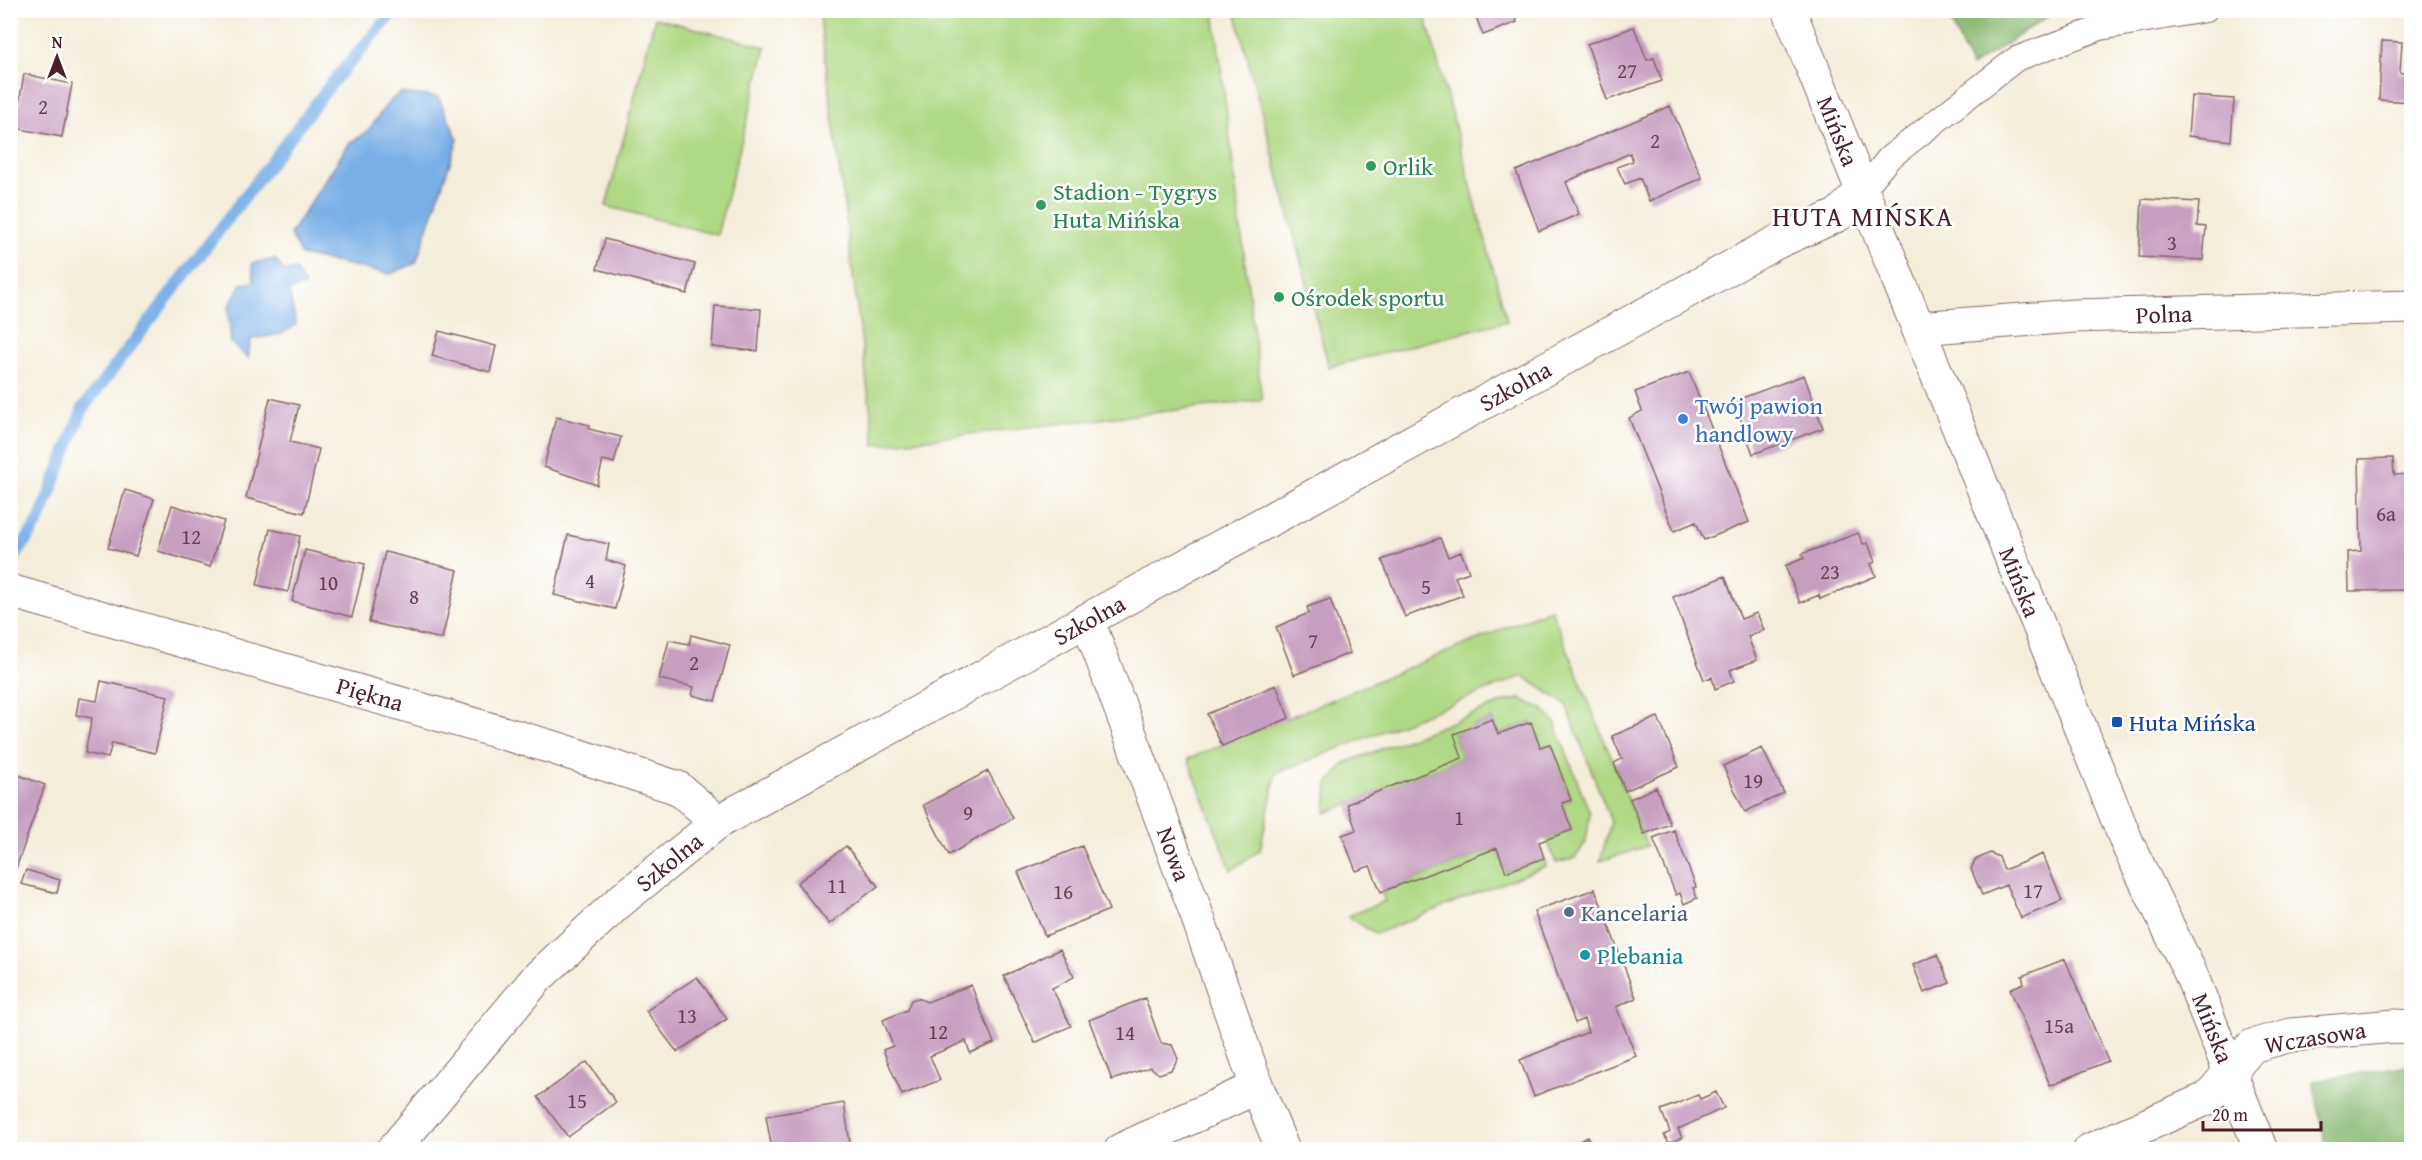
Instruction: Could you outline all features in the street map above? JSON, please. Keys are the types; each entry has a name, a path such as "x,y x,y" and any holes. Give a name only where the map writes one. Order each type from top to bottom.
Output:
{"street":[{"name":"Mińska","path":"1789,10 2128,845 2190,972 2260,1149"},
{"name":"Szkolna","path":"393,1149 537,978 619,902 718,822 1777,242 1838,215 1862,191"},
{"name":"Polna","path":"1918,328 2074,316 2412,307"},
{"name":"Piękna","path":"10,591 555,748 678,788 718,822"},
{"name":"Nowa","path":"1088,621 1257,1087 1283,1149"},
{"name":"Wczasowa","path":"2231,1071 2252,1046 2291,1035 2395,1026 2412,1027"},
{"path":"2090,1149 2208,1098 2231,1071"},
{"path":"1121,1149 1257,1087"}],"lane":[{"path":"1862,191 1889,158 2016,59 2100,28 2205,10"}],"green space":[{"name":"Stadion - Tygrys Huta Mińska","path":"819,11 1214,11 1262,400 875,445"},
{"name":"Orlik","path":"1235,11 1424,11 1507,321 1329,367"},
{"path":"1946,11 2056,11 1971,67"},
{"path":"655,18 766,47 717,235 606,206"},
{"path":"1551,609 1647,846 1600,861 1611,822 1566,704 1523,676 1276,773 1260,850 1231,870 1188,759"},
{"path":"1520,699 1543,709 1555,723 1590,813 1586,842 1575,858 1556,863 1547,839 1572,830 1562,803 1571,800 1550,744 1540,747 1531,722 1498,734 1492,719 1454,734 1462,758 1326,813 1328,784 1345,763 1507,701"},
{"path":"1497,848 1506,872 1544,858 1546,866 1375,934 1348,916 1385,901 1381,892"},
{"path":"2403,1066 2411,1067 2411,1149 2337,1149 2325,1142 2313,1081"}],"water":[{"path":"401,93 438,97 458,139 416,263 390,274 301,255 290,234 350,142 367,132 392,99"},
{"path":"275,259 284,272 295,269 305,285 289,291 296,325 281,334 251,339 248,358 231,343 228,308 241,284 254,282 252,263"}],"building":[{"path":"1483,10 1512,10 1517,22 1483,35 1475,14"},
{"path":"1634,27 1647,60 1654,58 1662,81 1607,100 1587,44"},
{"path":"2382,41 2402,42 2400,73 2412,73 2412,102 2379,100"},
{"path":"24,74 72,84 62,137 15,128"},
{"path":"2191,96 2234,99 2231,141 2188,136"},
{"path":"1670,106 1702,178 1649,201 1640,178 1625,184 1617,167 1633,161 1630,153 1566,182 1579,214 1539,231 1516,171"},
{"path":"2142,199 2199,202 2197,226 2206,227 2203,260 2139,257"},
{"path":"605,239 695,264 687,294 597,269"},
{"path":"715,306 761,309 758,351 712,347"},
{"path":"439,331 496,346 490,372 432,356"},
{"path":"1689,372 1749,522 1704,540 1696,522 1674,531 1629,418 1642,411 1635,392"},
{"path":"1804,375 1823,428 1753,454 1734,401"},
{"path":"270,398 299,405 290,442 319,449 304,513 246,498"},
{"path":"556,417 590,425 589,429 621,437 614,463 603,460 597,485 544,467"},
{"path":"2393,458 2394,475 2412,474 2412,590 2349,591 2348,552 2361,551 2359,459"},
{"path":"125,490 154,499 136,556 108,548"},
{"path":"172,505 224,521 210,567 158,551"},
{"path":"270,529 300,536 288,592 257,585"},
{"path":"1858,533 1863,544 1868,543 1875,562 1871,564 1876,576 1820,599 1819,595 1800,603 1785,566 1804,558 1802,554"},
{"path":"568,535 609,544 606,560 626,566 615,609 554,595"},
{"path":"1440,538 1448,557 1461,552 1469,572 1455,577 1463,595 1405,617 1382,560"},
{"path":"305,550 365,564 352,617 292,601"},
{"path":"385,552 458,570 442,639 369,622"},
{"path":"1725,576 1741,619 1757,613 1764,630 1748,637 1757,660 1730,670 1734,681 1715,689 1712,677 1704,680 1673,597"},
{"path":"1330,599 1350,653 1294,675 1276,627 1309,613 1307,607"},
{"path":"691,635 730,645 715,701 692,695 694,687 659,679 669,640 689,644"},
{"path":"101,681 168,696 155,753 112,743 108,758 85,753 92,718 76,715 79,698 97,701"},
{"path":"1276,685 1289,718 1222,746 1207,714"},
{"path":"1658,717 1679,767 1625,791 1614,763 1622,759 1612,736"},
{"path":"1492,719 1498,734 1531,722 1540,747 1550,744 1571,800 1562,803 1572,830 1539,842 1544,858 1506,872 1497,848 1381,892 1370,866 1356,871 1342,835 1356,830 1347,804 1462,758 1454,734"},
{"path":"1762,748 1784,793 1745,812 1723,766"},
{"path":"988,771 1013,818 949,855 923,805"},
{"path":"16,774 45,785 14,874 10,873 10,789"},
{"path":"1656,787 1670,824 1644,834 1630,799"},
{"path":"1674,830 1696,887 1693,888 1697,898 1684,904 1680,893 1676,895 1653,838"},
{"path":"846,846 878,886 829,924 797,883"},
{"path":"1082,846 1109,910 1045,936 1018,872"},
{"path":"1990,853 1999,857 2004,870 2043,854 2062,901 2021,918 2006,885 1982,895 1971,869 1975,860"},
{"path":"26,870 60,880 57,893 21,884"},
{"name":"Plebania","path":"1595,889 1636,998 1616,1007 1636,1056 1534,1096 1520,1060 1588,1032 1584,1019 1575,1023 1534,911"},
{"path":"1060,949 1074,977 1052,988 1071,1026 1035,1043 1004,976"},
{"path":"1937,955 1950,983 1924,993 1913,965"},
{"path":"2065,959 2108,1061 2050,1085 2010,989 2024,983 2022,976"},
{"path":"697,977 727,1019 677,1052 646,1011"},
{"path":"971,985 994,1043 970,1053 966,1041 930,1056 940,1080 902,1095 883,1050 893,1046 883,1020 907,1010 911,1000 918,998 927,1002"},
{"path":"1145,998 1161,1043 1172,1045 1178,1059 1171,1070 1159,1074 1150,1067 1112,1080 1089,1020"},
{"path":"587,1062 616,1102 568,1137 538,1097"},
{"path":"1716,1092 1724,1108 1678,1129 1682,1138 1669,1143 1664,1135 1670,1132 1661,1110 1698,1095 1700,1099"},
{"path":"844,1103 851,1150 772,1150 766,1116"},
{"path":"1588,1137 1593,1150 1560,1150"}],"waterway":[{"path":"13,560 39,521 83,408 331,84 395,10"}],"place":[{"name":"Orlik","path":"1371,166"},
{"name":"Stadion - Tygrys Huta Mińska","path":"1041,205"},
{"name":"Ośrodek sportu","path":"1279,297"},
{"name":"Twój pawion handlowy","path":"1683,419"},
{"name":"Huta Mińska","path":"2117,722"},
{"name":"Kancelaria","path":"1569,912"},
{"name":"Plebania","path":"1585,955"}],"district":[{"name":"HUTA MIŃSKA","path":"1863,216"}]}
